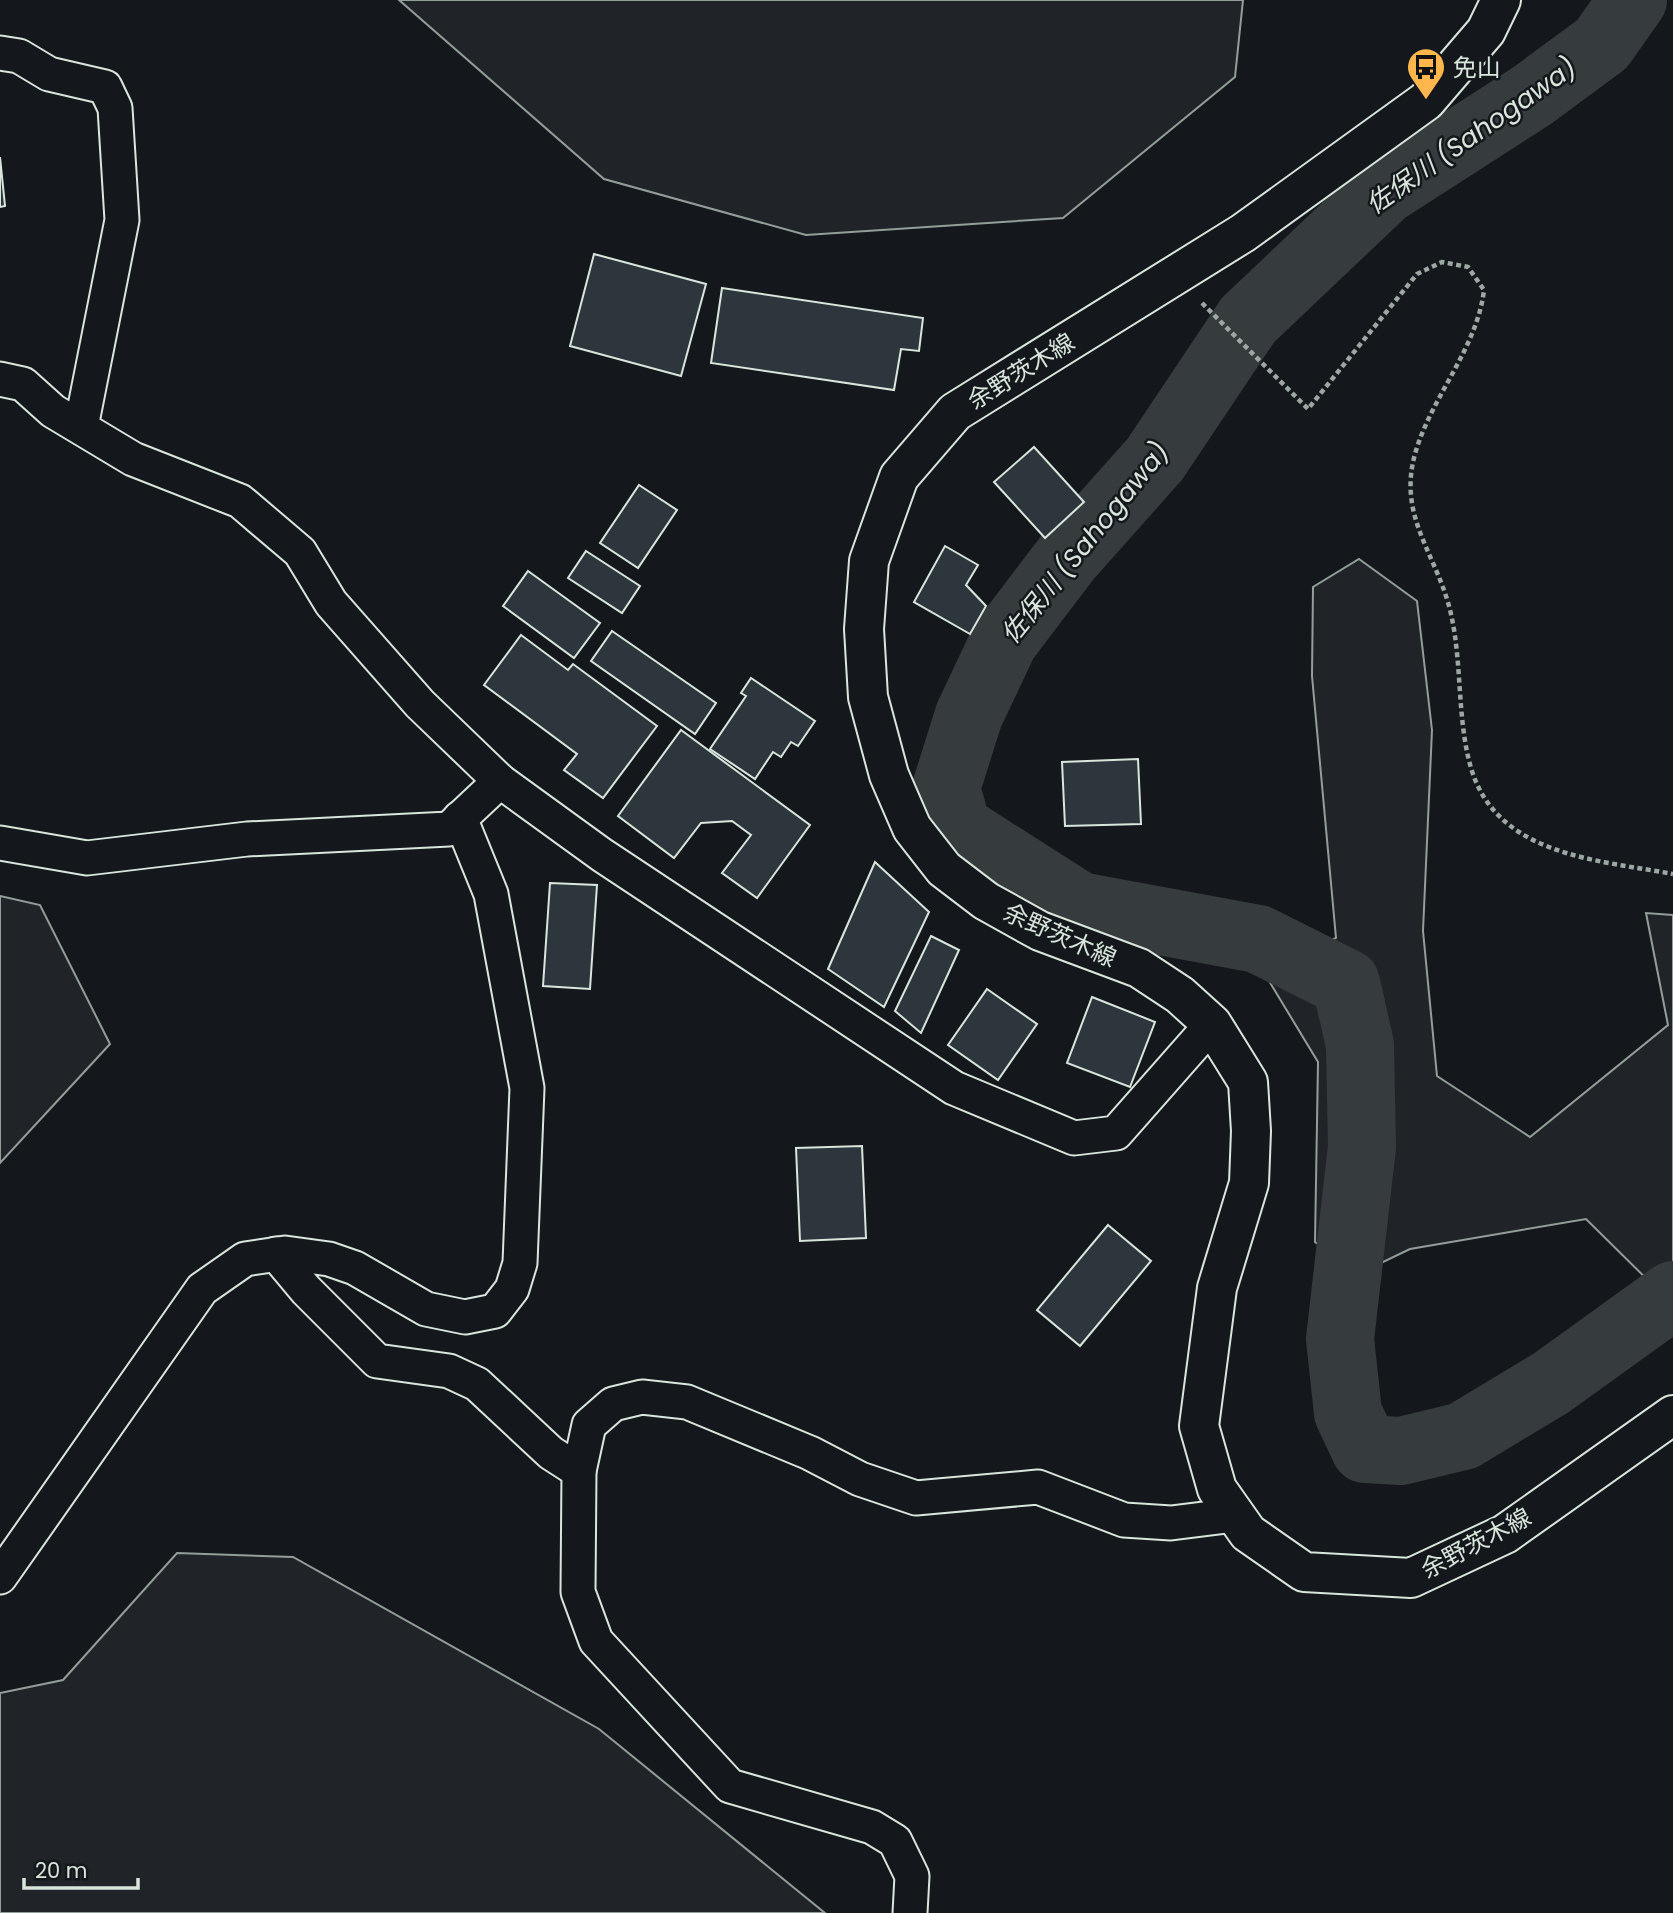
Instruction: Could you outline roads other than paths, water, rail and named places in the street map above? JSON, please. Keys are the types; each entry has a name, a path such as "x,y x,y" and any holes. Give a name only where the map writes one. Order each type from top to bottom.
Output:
{"main road":[{"name":"余野茨木線","path":"1501,0 1486,31 1426,101 1243,233 955,412 899,477 869,561 864,629 868,697 888,775 912,828 944,869 986,901 1040,931 1139,968 1181,995 1212,1024 1248,1082 1251,1131 1249,1183 1217,1288 1199,1426 1217,1489 1248,1533 1304,1572 1411,1578 1505,1534 1673,1415"}],"street":[{"path":"0,53 19,56 49,74 105,87 114,108 122,220 81,427"},
{"path":"0,379 23,384 53,411 133,459 240,502 300,551 331,603 420,704 500,781 613,863 954,1088 1074,1138 1116,1133 1212,1024"},
{"path":"0,843 87,858 247,839 449,829 500,781"},
{"path":"0,1577 202,1289 245,1259 276,1254 329,1259 355,1268 426,1309 465,1317 495,1311 512,1289 520,1263 527,1088 491,894 460,818"},
{"path":"276,1254 306,1290 377,1360 449,1371 477,1384 551,1453 579,1471"},
{"path":"910,1913 912,1875 895,1841 872,1827 730,1786 596,1641 578,1592 579,1471 589,1425 613,1404 642,1397 687,1402 810,1453 860,1479 916,1499 1038,1487 1124,1520 1171,1523 1235,1515"}],"waterway":[{"name":"佐保川 (Sahogawa)","path":"1633,0 1602,44 1533,95 1384,191 1248,320 1155,459 1067,558 1004,641 969,715 946,788 957,828 1079,906 1258,939 1346,983 1360,1045 1362,1147 1340,1339 1348,1413 1365,1449 1401,1451 1463,1436 1551,1383 1673,1295"}],"place":[{"name":"免山","path":"1426,101"}]}
